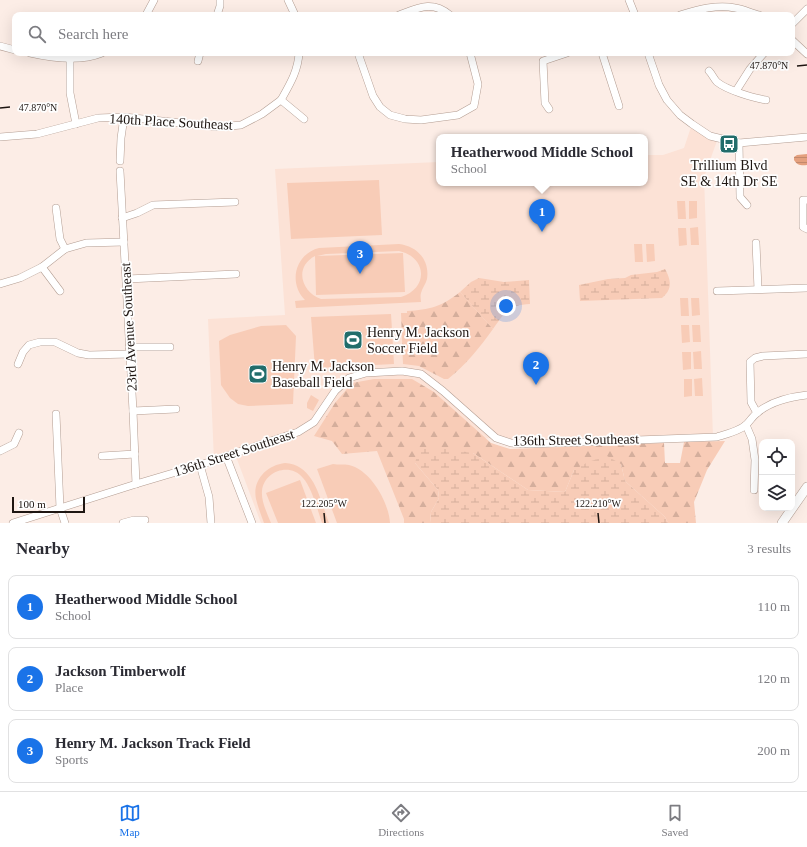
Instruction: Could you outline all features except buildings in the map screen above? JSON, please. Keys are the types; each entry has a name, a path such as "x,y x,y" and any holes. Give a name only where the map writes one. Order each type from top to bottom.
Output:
{"main road":[{"path":"782,523 807,487"}],"street":[{"path":"148,12 154,0"},
{"path":"218,12 220,0"},
{"path":"288,0 294,12"},
{"path":"629,0 634,12"},
{"path":"690,12 700,9 735,4 752,12"},
{"path":"408,12 432,6 447,12"},
{"path":"795,21 807,9"},
{"path":"795,43 807,54"},
{"path":"1,48 12,50"},
{"path":"50,56 70,59 91,56"},
{"path":"198,61 199,56"},
{"path":"299,56 294,77 281,100 304,119"},
{"path":"359,56 372,96 380,107 390,115 405,119 421,120 458,116 474,106 478,84 471,56"},
{"path":"549,109 545,102 543,61 558,56"},
{"path":"603,56 619,106"},
{"path":"649,56 659,85 667,100 680,114 710,136 739,143 807,137"},
{"path":"736,91 750,69 761,56"},
{"path":"70,59 70,93 76,124"},
{"path":"710,71 716,81 756,99 766,100"},
{"name":"140th Place Southeast","path":"0,137 37,134 98,118 124,117 219,127 241,125 262,114 281,100"},
{"path":"120,161 124,117"},
{"path":"739,143 740,198 747,205"},
{"name":"23rd Avenue Southeast","path":"120,171 127,279 129,350 134,411 136,484"},
{"path":"807,200 803,200 802,223 803,227 807,230"},
{"path":"122,218 138,213 153,205 235,202"},
{"path":"56,208 60,238 65,249"},
{"path":"0,284 20,278 42,267 65,249 86,243 124,242"},
{"path":"756,243 758,289"},
{"path":"42,267 60,291"},
{"path":"127,279 236,274"},
{"path":"718,291 807,288"},
{"path":"18,364 23,352 29,345 40,342 55,342 78,353 89,355 170,347"},
{"path":"757,413 751,402 750,362 754,358 763,356 807,354"},
{"name":"136th Street Southeast","path":"13,523 200,465 298,432 314,422 335,391 349,378 366,373 402,371 421,374 443,390 496,438 511,443 530,444 717,436 732,432 746,425 757,413 776,401 807,395"},
{"path":"134,411 176,409"},
{"path":"56,414 60,508 65,523"},
{"path":"746,425 759,460 754,490"},
{"path":"0,451 14,444 19,433"},
{"path":"102,456 135,454"},
{"path":"226,456 252,523"},
{"path":"200,465 209,497 211,523"},
{"path":"123,523 134,520 145,520"}],"shaded area":[{"path":"692,124 718,138 704,177 713,437 530,444 496,438 404,442 411,523 261,523 235,454 214,461 208,319 285,315 275,169 436,162 436,186 648,186 648,155 663,155 684,148"},
{"path":"807,154 807,165 799,165 794,160 794,157 797,155"}],"green space":[{"path":"379,180 382,235 291,239 287,183"},
{"path":"677,201 685,201 686,219 678,219"},
{"path":"689,201 697,201 697,218 689,219"},
{"path":"698,227 699,245 691,245 690,228"},
{"path":"678,228 686,228 687,245 679,246"},
{"path":"399,244 405,245 417,251 424,260 427,272 427,279 421,293 421,302 296,308 295,301 305,300 297,286 297,270 304,256 319,248","holes":["399,251 408,254 415,259 419,266 421,273 420,280 410,293 401,297 321,299 314,296 309,291 303,279 302,273 304,266 315,256 316,295 405,292 403,253 317,256 326,254"]},
{"path":"634,244 642,244 643,262 635,262"},
{"path":"646,244 654,244 655,261 647,262"},
{"path":"665,269 669,277 670,284 666,295 662,298 580,301 579,285 608,279 625,278 631,275 657,272"},
{"path":"479,278 504,282 529,280 530,304 517,306 508,310 493,329 460,292 471,282"},
{"path":"460,292 493,329 478,349 461,368 448,379 444,379 419,366 403,364 401,313 422,310 442,304"},
{"path":"680,298 688,298 689,316 681,316"},
{"path":"691,298 699,298 700,315 692,316"},
{"name":"Henry M. Jackson Soccer Field","path":"391,314 394,364 315,368 311,317"},
{"name":"Henry M. Jackson Baseball Field","path":"286,325 296,336 293,404 248,406 238,404 230,398 221,385 219,341 230,335 261,326"},
{"path":"681,325 689,325 690,342 682,343"},
{"path":"692,325 700,325 701,342 693,342"},
{"path":"701,351 702,369 694,369 693,352"},
{"path":"682,352 691,352 691,369 683,370"},
{"path":"702,378 703,396 695,396 694,379"},
{"path":"374,379 412,379 434,392 491,443 510,449 664,443 665,463 680,463 684,442 725,441 707,470 694,502 696,523 668,523 665,517 625,481 621,464 574,470 565,492 528,490 473,453 415,463 438,490 439,498 431,512 430,523 404,523 404,519 377,451 342,454 332,441 314,436 335,403 352,383"},
{"path":"684,379 692,379 692,396 684,397"},
{"path":"311,395 319,400 313,411 307,408 307,403"},
{"path":"434,447 473,453 528,490 565,492 574,470 588,462 607,456 621,464 625,481 665,517 668,523 430,523 431,512 439,498 438,490 415,463 419,449"},
{"path":"285,463 295,465 310,477 319,494 329,523 322,523 311,493 303,478 298,473 291,470 285,470 272,474 267,478 264,484 262,499 271,523 264,523 256,499 256,486 262,475 267,470 278,464"},
{"path":"333,464 349,465 365,473 382,497 389,515 390,523 337,523 317,469"},
{"path":"300,480 316,523 278,523 266,493"}],"place":[{"name":"Trillium Blvd SE & 14th Dr SE","path":"729,144"},
{"name":"Heatherwood Middle School","path":"542,232"},
{"name":"Henry M. Jackson Track Field","path":"360,274"},
{"name":"Henry M. Jackson Soccer Field","path":"353,340"},
{"name":"Henry M. Jackson Baseball Field","path":"258,374"},
{"name":"Jackson Timberwolf","path":"536,385"}]}
